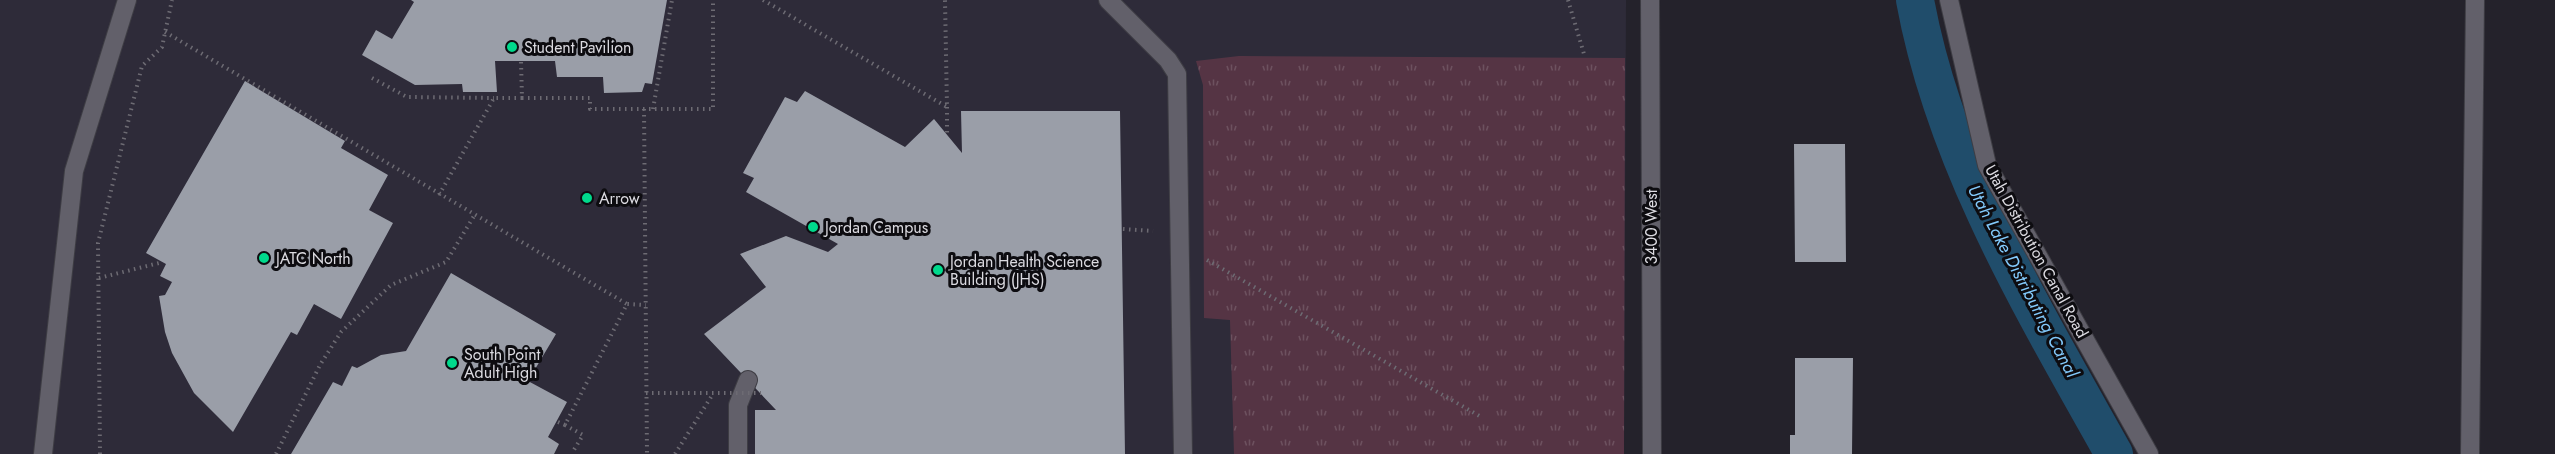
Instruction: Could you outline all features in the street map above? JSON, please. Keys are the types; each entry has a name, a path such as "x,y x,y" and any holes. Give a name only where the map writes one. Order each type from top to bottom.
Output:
{"street":[{"path":"43,454 74,171 127,0"},
{"path":"1108,0 1168,60 1177,74 1183,454"},
{"name":"3400 West","path":"1650,0 1652,454"},
{"name":"Utah Distribution Canal Road","path":"1949,0 1988,165 2149,454"},
{"path":"2470,454 2475,0"},
{"path":"738,454 738,405 754,386"}],"path":[{"path":"100,454 98,243 142,66 162,46 172,0"},
{"path":"653,110 672,0"},
{"path":"372,78 407,97 590,98 590,110 713,110 712,0"},
{"path":"763,0 947,106"},
{"path":"945,0 947,135"},
{"path":"1568,0 1584,54"},
{"path":"165,32 627,304 646,305"},
{"path":"521,61 522,98"},
{"path":"439,195 494,98"},
{"path":"644,110 647,454"},
{"path":"276,454 320,365 341,332 391,285 446,262 474,216"},
{"path":"1124,229 1156,231 1483,418"},
{"path":"99,278 163,262"},
{"path":"565,425 627,304"},
{"path":"675,454 719,384"},
{"path":"646,393 754,386"},
{"path":"558,422 583,435 573,454"}],"shaded area":[{"name":"Jordan Campus","path":"0,0 1626,0 1624,454 0,454"}],"green space":[{"path":"1239,56 1625,58 1624,454 1234,454 1230,320 1204,318 1203,85 1196,61"}],"building":[{"name":"Student Pavilion","path":"411,0 667,0 652,84 645,83 642,92 604,93 603,77 557,77 555,61 495,61 497,92 463,92 462,84 415,85 362,55 376,30 392,39 414,2"},
{"name":"JATC North","path":"245,81 345,141 341,148 388,175 369,210 393,223 341,319 314,304 297,335 291,332 233,432 194,393 172,353 165,332 159,296 165,295 172,282 160,276 166,264 146,253"},
{"name":"Jordan Health Science Building (JHS)","path":"805,91 905,147 934,119 962,153 961,111 1120,111 1125,454 755,454 755,410 776,410 704,334 766,287 740,254 786,236 828,252 838,244 746,192 754,178 743,173 785,97 797,102"},
{"path":"1794,144 1845,144 1846,262 1795,262"},
{"name":"South Point Adult High","path":"451,273 556,334 528,381 567,402 548,437 559,444 554,454 291,454 333,382 342,386 352,366 357,368 381,355 406,351"},
{"path":"1795,358 1853,358 1852,454 1790,454 1790,435 1795,435"}],"waterway":[{"name":"Utah Lake Distributing Canal","path":"1915,0 1929,61 1970,178 2024,291 2114,454"}],"place":[{"name":"Student Pavilion","path":"512,47"},
{"name":"Arrow","path":"587,198"},
{"name":"Jordan Campus","path":"813,227"},
{"name":"JATC North","path":"264,258"},
{"name":"Jordan Health Science Building (JHS)","path":"938,270"},
{"name":"South Point Adult High","path":"452,363"}]}
